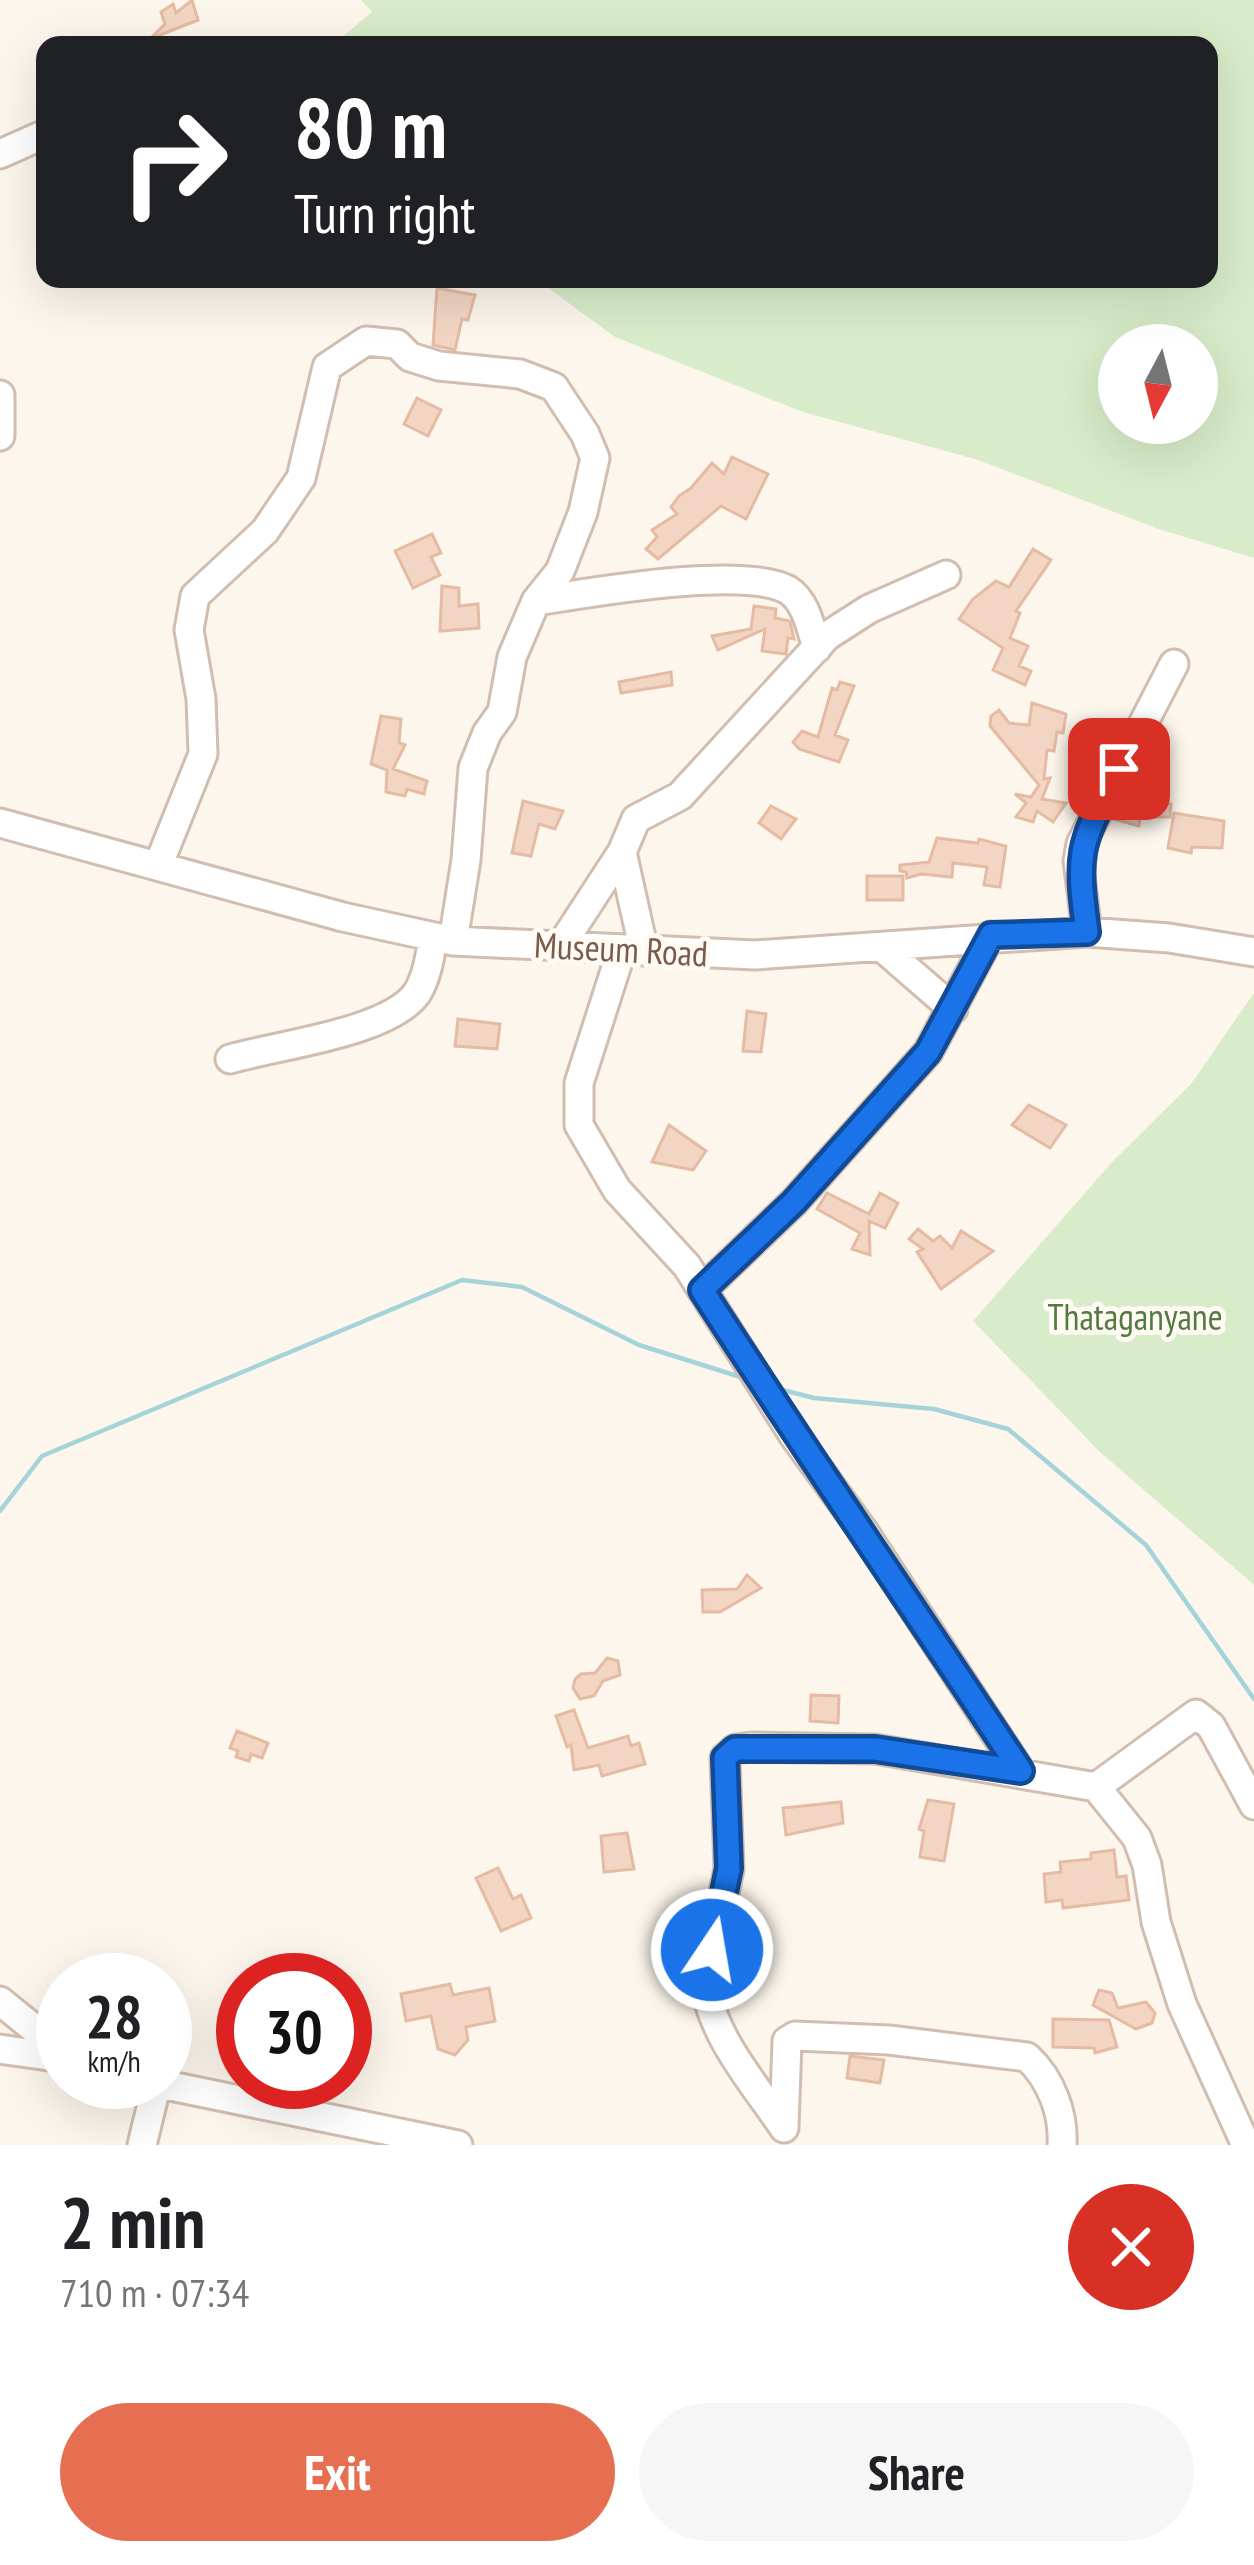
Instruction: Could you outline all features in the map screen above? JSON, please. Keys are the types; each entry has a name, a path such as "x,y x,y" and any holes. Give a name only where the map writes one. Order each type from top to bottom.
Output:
{"street":[{"path":"0,154 36,138"},
{"path":"158,866 203,754 201,698 189,630 195,596 265,531 301,478 327,367 366,341 382,342 397,344 410,357 439,366 520,374 560,393 585,434 594,465 560,571 536,601 512,657 502,712 487,733 473,768 466,860 443,939 418,992 372,1024 230,1059"},
{"path":"0,395 0,436"},
{"path":"560,947 622,852 636,819 680,796 817,648 869,609 946,575"},
{"path":"536,601 661,582 760,584 786,589 798,599 817,648"},
{"path":"1087,932 1078,861 1081,844 1174,664"},
{"name":"Museum Road","path":"0,823 443,939 755,955 884,949 991,935 1087,932 1252,944"},
{"path":"622,852 633,950 579,1083 579,1126 616,1190 658,1232 702,1290 794,1436 864,1532 1021,1771"},
{"path":"702,1290 794,1202 928,1052 991,935"},
{"path":"884,949 953,1009"},
{"path":"1096,1786 1196,1714 1211,1726 1254,1805"},
{"path":"784,2136 730,2047 707,1999 705,1983 729,1868 725,1758 735,1749 751,1747 875,1749 1096,1786 1138,1838 1156,1922 1182,2004 1246,2145"},
{"path":"0,2001 36,2032"},
{"path":"784,2136 787,2042 795,2036 889,2040 1027,2057 1048,2084 1060,2115 1062,2145"},
{"path":"0,2049 36,2052"},
{"path":"192,2091 458,2145"},
{"path":"142,2145 149,2109"}],"green space":[{"path":"361,0 1254,0 1254,558 1159,529 975,459 803,412 615,337 548,288 1218,288 1218,36 344,36 372,12"},
{"name":"Thataganyane","path":"1254,993 1254,1585 1100,1452 973,1321 1112,1162 1191,1084"}],"building":[{"path":"192,0 198,20 153,36 165,24 161,12 173,4 176,13"},
{"path":"437,288 475,295 468,320 462,319 455,350 433,345"},
{"path":"417,398 441,410 428,436 404,424"},
{"path":"732,457 768,474 746,519 721,506 658,559 646,549 657,537 652,530 677,514 671,507 712,463 724,474"},
{"path":"432,534 441,553 431,557 440,575 413,588 395,551"},
{"path":"1033,549 1051,560 1016,611 1020,613 1010,638 1028,646 1019,666 1031,671 1025,685 993,670 1003,648 959,619 973,599 996,581 1009,587"},
{"path":"442,586 459,588 459,606 478,604 479,628 440,631"},
{"path":"754,606 776,609 775,618 790,621 794,639 788,638 786,654 762,651 765,629 718,650 712,636 751,629"},
{"path":"671,672 672,685 621,693 619,682"},
{"path":"840,682 854,686 835,735 848,740 839,762 799,749 793,742 802,731 818,737 832,688 837,690"},
{"path":"1032,703 1066,714 1054,751 1047,750 1044,779 1050,778 1042,799 1066,803 1053,822 1037,811 1033,822 1016,817 1026,803 1015,794 1031,797 1039,785 990,726 991,716 999,710 1009,723 1029,725"},
{"path":"381,716 401,719 399,743 405,745 393,769 427,781 424,794 407,789 405,796 386,792 387,770 371,764"},
{"path":"1124,800 1171,804 1170,817 1140,817 1139,826 1114,819"},
{"path":"523,801 563,811 555,829 539,824 531,856 512,853"},
{"path":"771,806 796,819 781,839 759,823"},
{"path":"1174,813 1224,821 1222,848 1192,847 1191,853 1168,848"},
{"path":"937,838 978,843 979,839 1006,846 1000,887 984,885 987,867 953,863 952,877 921,874 907,878 900,865 929,862"},
{"path":"867,876 903,876 903,900 867,900"},
{"path":"747,1011 766,1014 761,1052 743,1051"},
{"path":"458,1019 500,1024 497,1049 455,1046"},
{"path":"1029,1105 1066,1125 1050,1148 1012,1125"},
{"path":"669,1125 706,1151 693,1170 652,1162"},
{"path":"827,1193 869,1214 880,1193 898,1203 885,1228 869,1221 870,1255 852,1249 860,1233 817,1209"},
{"path":"918,1229 933,1241 940,1236 952,1248 961,1231 993,1251 941,1289 917,1252 923,1249 909,1239"},
{"path":"747,1575 761,1588 720,1612 703,1612 702,1590 737,1589"},
{"path":"607,1658 618,1661 620,1675 603,1681 594,1696 580,1699 573,1688 575,1679 595,1673"},
{"path":"811,1695 839,1696 838,1723 810,1721"},
{"path":"574,1710 588,1748 628,1736 631,1746 639,1743 645,1764 602,1776 599,1765 574,1770 571,1745 567,1747 556,1716"},
{"path":"237,1731 268,1743 262,1758 236,1757 238,1751 230,1748"},
{"path":"928,1800 954,1804 944,1861 920,1857 924,1831 919,1829"},
{"path":"841,1802 843,1823 786,1835 783,1808"},
{"path":"627,1833 634,1869 604,1872 601,1836"},
{"path":"1114,1850 1117,1877 1126,1876 1129,1900 1063,1908 1062,1900 1046,1902 1044,1874 1061,1872 1060,1862 1091,1859 1091,1853"},
{"path":"498,1868 513,1899 521,1895 531,1918 501,1931 476,1878"},
{"path":"450,1984 453,1995 489,1988 495,2021 466,2027 468,2040 455,2055 438,2049 431,2016 406,2021 401,1994"},
{"path":"1099,1990 1112,1993 1118,2008 1146,2002 1155,2013 1152,2023 1136,2029 1093,2005"},
{"path":"1053,2019 1109,2020 1117,2047 1095,2053 1094,2048 1053,2047"},
{"path":"850,2056 884,2060 880,2083 847,2078"}],"waterway":[{"path":"0,1511 42,1456 462,1280 522,1287 639,1345 747,1379"},
{"path":"775,1388 814,1398 934,1409 1008,1429 1146,1545 1254,1699"}],"route":[{"path":"712,1950 729,1868 722,1779 725,1758 735,1749 875,1749 1021,1771 864,1532 794,1436 702,1290 794,1202 928,1052 991,935 1087,932 1078,861 1081,844 1119,769"}]}
